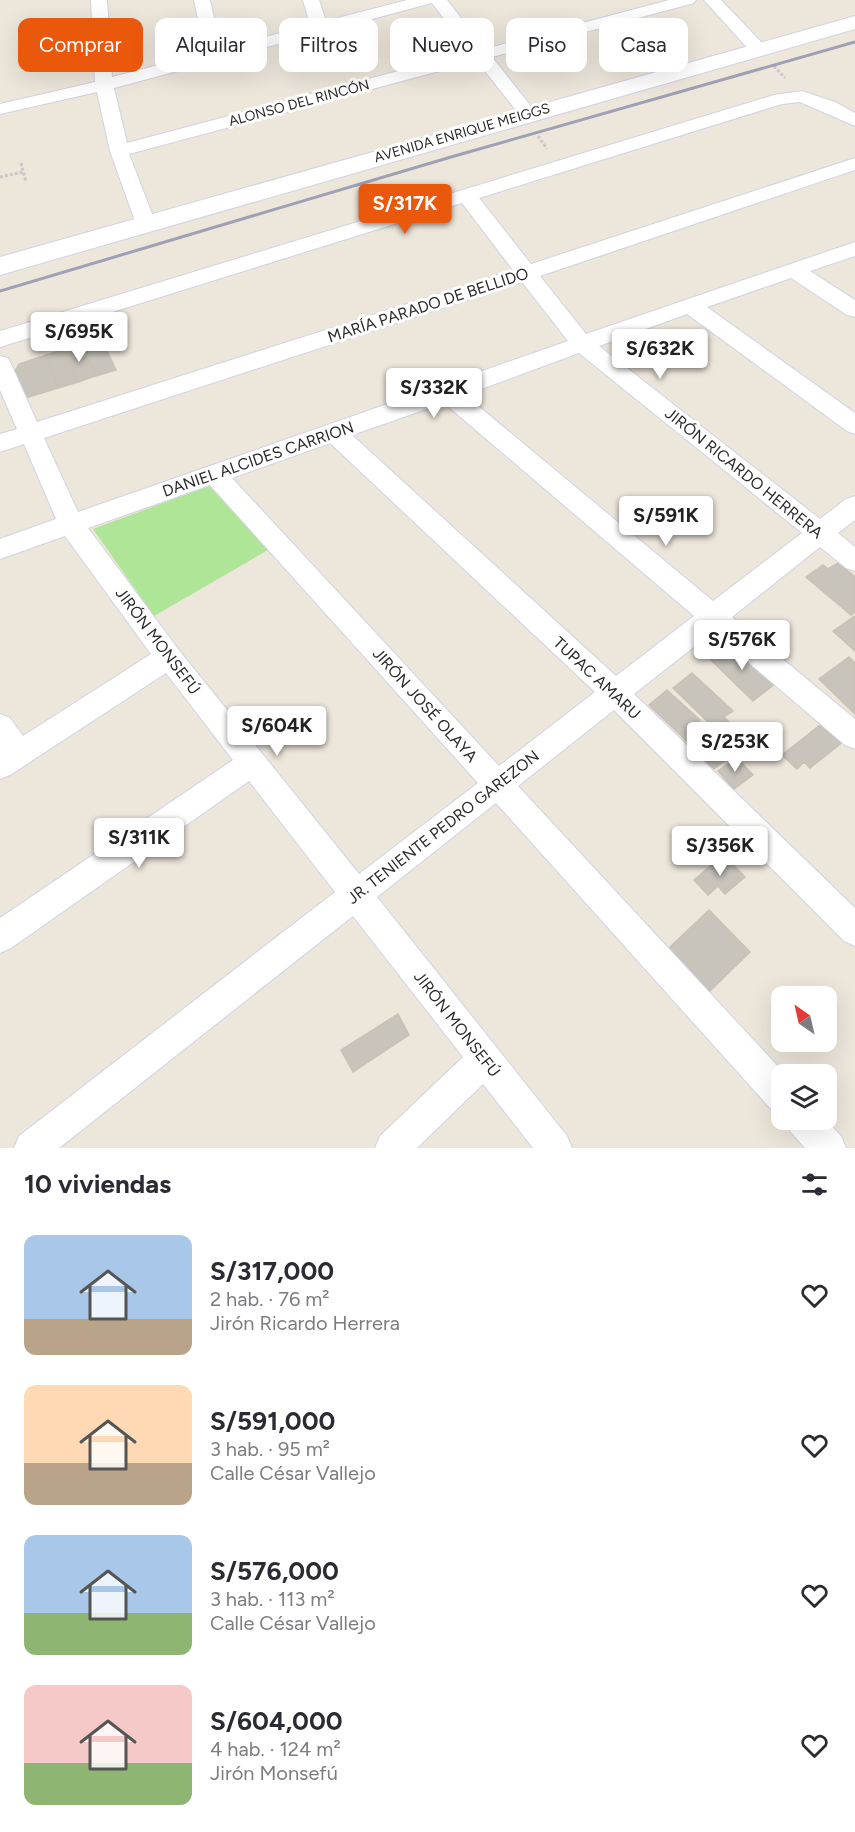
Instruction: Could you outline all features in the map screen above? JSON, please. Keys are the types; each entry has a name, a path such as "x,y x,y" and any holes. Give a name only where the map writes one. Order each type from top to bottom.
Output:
{"street":[{"path":"99,0 104,85 119,150 146,224"},
{"path":"202,0 206,18"},
{"path":"311,0 316,18"},
{"path":"355,18 426,0"},
{"path":"438,0 452,18"},
{"name":"ALONSO DEL RINCÓN","path":"494,51 688,0"},
{"path":"711,0 759,51"},
{"name":"AVENIDA ENRIQUE MEIGGS","path":"0,266 855,22"},
{"path":"0,109 155,72"},
{"name":"ALONSO DEL RINCÓN","path":"119,150 415,72"},
{"path":"494,72 528,114"},
{"path":"0,339 780,99 802,96 828,106 855,121"},
{"name":"MARÍA PARADO DE BELLIDO","path":"0,443 527,273 855,164"},
{"name":"JIRÓN RICARDO HERRERA","path":"466,196 581,343 855,561"},
{"name":"DANIEL ALCIDES CARRION","path":"0,549 447,393 581,343 855,249"},
{"path":"793,270 855,310"},
{"path":"690,305 855,425"},
{"name":"JIRÓN MONSEFÚ","path":"0,364 71,525 169,657 555,1148"},
{"path":"447,393 855,736"},
{"name":"TUPAC AMARU","path":"333,432 615,693 855,930"},
{"name":"JIRÓN JOSÉ OLAYA","path":"214,474 771,1084"},
{"name":"JR. TENIENTE PEDRO GAREZON","path":"31,1148 855,506"},
{"path":"0,728 9,760 169,657"},
{"path":"0,937 252,763"},
{"path":"392,1148 485,1059"},
{"path":"812,1130 829,1148"}],"path":[{"path":"528,114 536,133 559,168"},
{"path":"21,163 26,182"},
{"path":"0,177 23,172"}],"green space":[{"path":"209,486 268,550 154,616 93,529"}],"building":[{"path":"101,338 116,370 95,376 81,345"},
{"path":"81,345 95,376 78,382 63,350"},
{"path":"63,350 78,382 58,388 46,355"},
{"path":"46,355 58,388 22,399 13,375 19,364"},
{"path":"838,563 855,577 855,612 851,615 806,577 823,565 828,569"},
{"path":"855,616 855,651 833,631"},
{"path":"731,641 776,683 753,701 708,657"},
{"path":"849,657 855,663 855,714 819,679"},
{"path":"692,673 733,711 724,717 749,741 714,769 694,748 708,738 699,729 708,722 673,688"},
{"path":"667,690 700,720 692,728 701,737 691,745 649,705"},
{"path":"824,722 844,741 810,768 804,762 797,769 782,755"},
{"path":"737,758 753,775 734,789 718,771"},
{"path":"723,855 745,877 725,894 718,886 708,895 694,880"},
{"path":"709,910 750,952 709,992 668,949"},
{"path":"398,1014 409,1035 353,1072 341,1050"}],"railway":[{"path":"0,291 451,157 855,42"}]}
